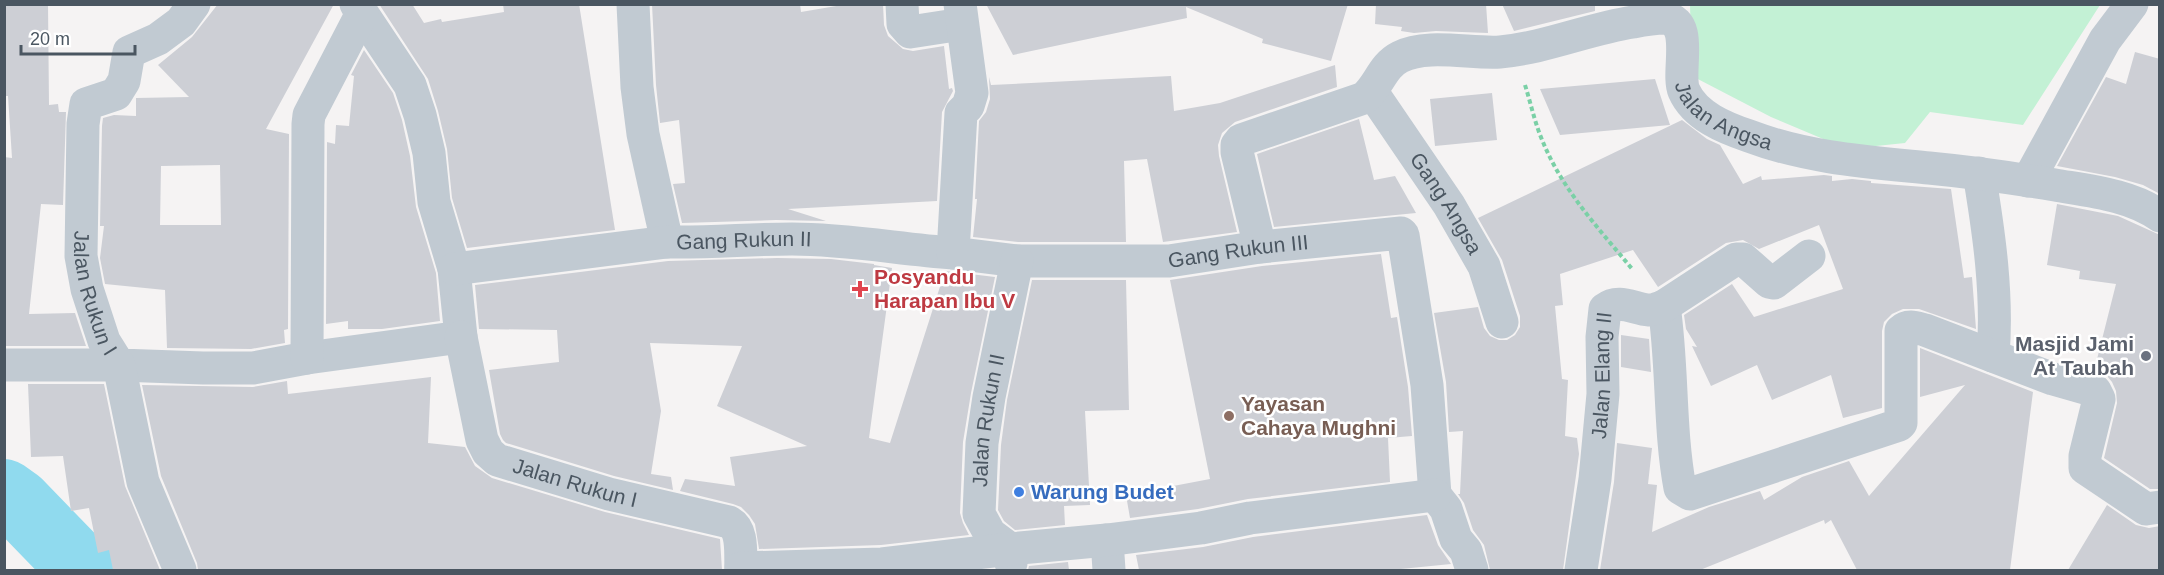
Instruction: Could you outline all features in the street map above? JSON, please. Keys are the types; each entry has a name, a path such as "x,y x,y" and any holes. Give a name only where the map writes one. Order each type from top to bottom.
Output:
{"street":[{"name":"Jalan Rukun I","path":"194,4 181,22 158,39 129,52 124,81 116,94 86,104 83,124 81,256 87,289 104,341 119,365 253,368 307,358 461,337"},
{"name":"Gang Rukun II","path":"633,4 637,87 643,134 667,242 793,239 873,243 897,249 952,253"},
{"path":"902,4 903,24 910,32 961,14 972,93 968,106 961,113 952,253"},
{"path":"2028,181 2105,40 2132,4"},
{"name":"Jalan Rukun I","path":"359,9 410,86 420,115 429,153 435,202 454,269 461,337 482,440 488,452 497,460 609,494 729,522 737,528 739,534 741,569"},
{"path":"307,358 309,115 359,9"},
{"name":"Jalan Angsa","path":"1368,95 1383,72 1401,57 1417,52 1500,52 1543,45 1610,15 1667,18 1675,22 1682,34 1680,77 1684,91 1691,103 1704,115 1728,128 1805,153 1979,173 2097,192 2132,202 2160,216"},
{"path":"1260,247 1238,152 1241,140 1368,95"},
{"name":"Gang Angsa","path":"1368,95 1449,205 1484,266 1502,322"},
{"path":"1979,173 1993,277 1993,356"},
{"name":"Gang Rukun III","path":"952,253 1017,261 1169,261 1260,247 1401,233 1404,237 1427,385 1435,495"},
{"path":"454,269 667,242"},
{"path":"1809,256 1774,283 1769,282 1743,259 1736,259 1664,306 1669,342 1675,455 1680,488 1690,494 1899,425 1902,399 1901,332 1908,327 1925,330 2053,380 2095,391 2099,399 2085,456 2085,468 2146,508 2160,507"},
{"name":"Jalan Rukun II","path":"1010,560 990,534 980,514 982,443 989,397 1017,261"},
{"name":"Jalan Elang II","path":"1581,570 1603,394 1602,337 1605,309 1611,304 1652,310 1664,306"},
{"path":"4,365 119,365 143,482 180,570"},
{"path":"741,569 1108,555 1201,528 1250,518 1435,495 1446,509 1456,539 1466,550 1472,570"}],"path":[{"path":"1514,49 1542,140 1550,157 1583,210 1664,306"}],"green space":[{"path":"1690,5 2100,5 2023,125 1930,112 1905,143 1847,149 1771,117 1692,76"}],"building":[{"path":"4,4 48,4 49,105 58,104 59,112 66,112 63,205 41,204 29,314 75,313 86,346 4,346 4,157 12,158 8,96 4,96"},
{"path":"218,4 334,4 266,129 289,134 288,329 284,330 285,343 251,349 167,348 165,290 105,284 100,258 104,226 100,226 103,118 114,115 136,116 136,98 189,97 158,65 192,37","holes":["220,165 221,225 160,225 161,166"]},
{"path":"379,4 412,4 424,23 504,12 503,4 579,4 615,230 467,248 452,198 447,149 428,79"},
{"path":"652,4 800,4 801,12 848,4 883,4 884,25 888,36 903,49 913,51 944,46 949,89 952,88 953,91 942,112 937,201 788,209 826,221 682,223 673,184 685,183 679,120 660,123"},
{"path":"986,4 1348,4 1331,61 1262,43 1263,39 1186,7 1187,18 1013,55"},
{"path":"1376,4 1486,4 1488,33 1401,31 1402,27 1375,24"},
{"path":"1502,4 1595,4 1595,11 1514,31"},
{"path":"364,50 393,93 402,120 410,156 416,207 436,273 440,321 382,329 348,329 348,321 326,324 327,142 335,144 336,125 349,126 354,76 351,75"},
{"path":"2135,52 2160,59 2160,194 2143,185 2115,177 2057,166 2106,77 2126,84"},
{"path":"1335,65 1337,87 1235,122 1222,133 1218,145 1219,156 1237,232 1163,242 1147,159 1124,161 1126,242 1018,242 973,237 977,199 975,199 979,121 986,112 990,99 989,77 991,85 1171,76 1174,111 1220,103"},
{"path":"1655,79 1670,125 1560,135 1540,89"},
{"path":"1492,93 1497,140 1435,146 1430,99"},
{"path":"1359,119 1374,180 1395,176 1416,213 1274,227 1257,154"},
{"path":"1682,120 1707,139 1720,145 1743,184 1761,176 1762,180 1824,175 1832,176 1832,181 1852,179 1871,181 1871,183 1951,189 1964,278 1972,277 1976,329 1919,309 1903,309 1892,314 1884,322 1882,331 1882,408 1843,418 1831,375 1772,400 1757,365 1711,386 1692,346 1697,347 1686,329 1684,315 1732,284 1754,317 1843,289 1819,225 1759,249 1743,240 1726,243 1658,287 1633,250 1560,274 1563,305 1555,306 1562,379 1568,380 1565,436 1577,438 1579,454 1563,570 1490,570 1484,545 1473,530 1464,503 1458,494 1460,494 1463,431 1449,432 1446,382 1434,313 1478,307 1484,328 1490,336 1499,340 1507,340 1515,335 1520,327 1520,316 1502,260 1478,218"},
{"path":"2057,204 2118,216 2160,235 2160,489 2150,489 2104,458 2117,403 2116,391 2107,376 2094,371 2116,284 2079,279 2080,271 2047,265"},
{"path":"1381,254 1391,318 1397,317 1408,387 1412,436 1388,438 1390,482 1248,499 1198,509 1130,518 1126,495 1210,479 1170,280 1262,266"},
{"path":"831,259 892,268 869,438 890,443 945,271 995,277 963,442 960,513 969,535 881,545 759,549 755,524 741,507 680,491 685,479 735,486 730,457 807,446 717,406 742,346 650,343 661,411 651,474 671,477 673,490 614,476 506,443 503,440 489,370 559,362 557,330 479,329 475,285 668,261"},
{"path":"1032,280 1126,280 1129,410 1085,411 1090,505 1064,506 1065,525 1015,530 1004,521 998,510 1001,445 1007,400"},
{"path":"1621,335 1649,339 1651,372 1621,367"},
{"path":"1920,348 2033,392 2010,570 1857,570 1831,520 1825,524 1824,520 1700,570 1600,570 1614,482 1617,443 1652,448 1648,484 1657,485 1652,532 1709,507 1760,491 1764,500 1802,477 1849,461 1869,496 1965,385 1920,397"},
{"path":"431,377 428,443 465,447 475,466 492,478 605,512 720,539 722,570 198,570 161,476 142,385 253,387 287,381 288,394"},
{"path":"28,384 104,384 125,486 160,570 113,570 109,550 98,553 89,508 71,511 63,456 31,457"},
{"path":"2107,505 2136,525 2149,528 2160,526 2160,570 2068,570"},
{"path":"1427,515 1438,545 1451,564 1391,570 1139,570 1136,555 1203,547 1253,537"},
{"path":"1068,562 1069,570 1028,570 1029,566"}],"waterway":[{"path":"4,493 18,503 83,570"}],"place":[{"name":"Posyandu Harapan Ibu V","path":"860,289"},
{"name":"Masjid Jami At Taubah","path":"2146,356"},
{"name":"Yayasan Cahaya Mughni","path":"1229,416"},
{"name":"Warung Budet","path":"1019,492"}]}
